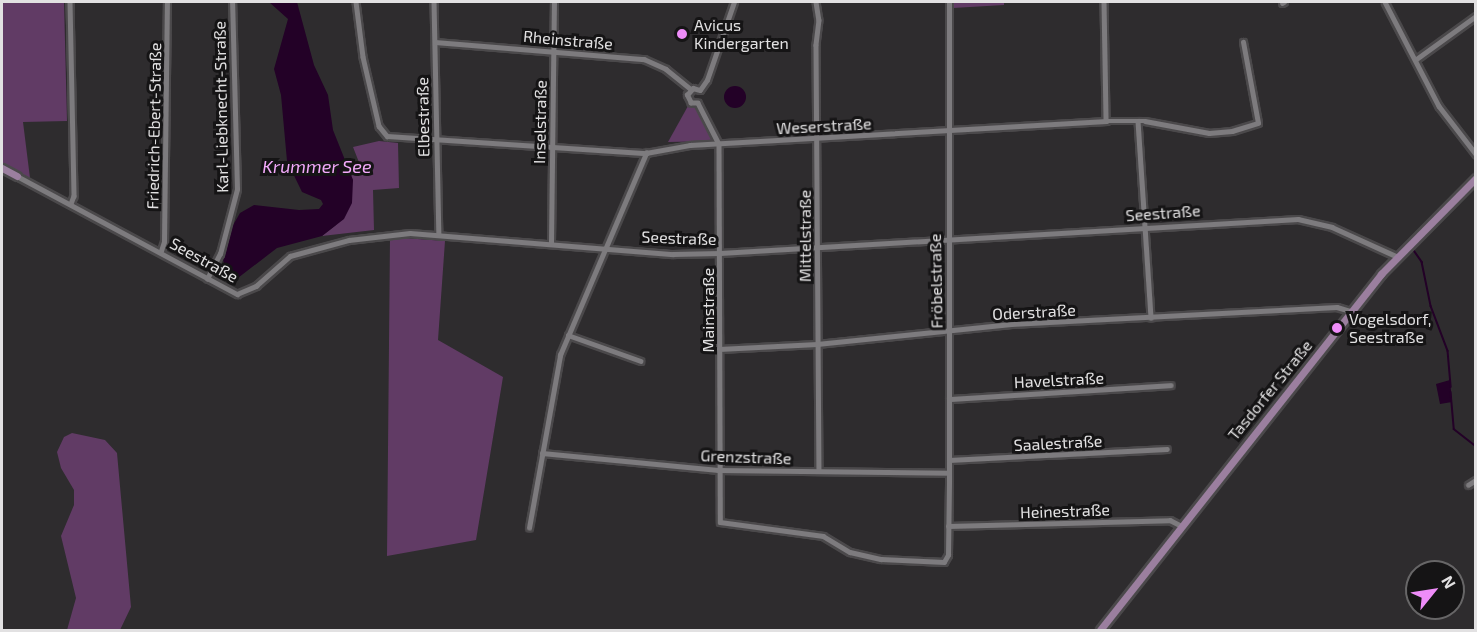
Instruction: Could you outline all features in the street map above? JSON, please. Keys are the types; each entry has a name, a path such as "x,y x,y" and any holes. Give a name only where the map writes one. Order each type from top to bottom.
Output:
{"main road":[{"name":"Seestraße","path":"2,168 17,176"},
{"name":"Tasdorfer Straße","path":"1100,630 1180,525 1350,311 1396,256 1476,178"}],"street":[{"path":"70,2 74,196 70,204"},
{"name":"Friedrich-Ebert-Straße","path":"160,251 164,242 167,2"},
{"name":"Karl-Liebknecht-Straße","path":"207,279 220,254 237,189 232,2"},
{"name":"Weserstraße","path":"356,2 360,41 379,126 390,137 646,153 719,144 1106,121 1138,121 1215,133 1258,123 1243,42"},
{"name":"Elbestraße","path":"434,2 439,233"},
{"name":"Inselstraße","path":"551,243 554,2"},
{"path":"700,90 707,80 734,2"},
{"name":"Mittelstraße","path":"816,2 819,20 816,138 819,471"},
{"name":"Fröbelstraße","path":"947,560 949,2"},
{"path":"1104,2 1106,121"},
{"path":"1385,2 1439,106 1476,153"},
{"path":"1415,60 1476,16"},
{"name":"Rheinstraße","path":"435,42 644,59 666,69 691,89"},
{"path":"691,89 700,90"},
{"name":"Mainstraße","path":"691,89 688,99 698,103 719,144 718,470 720,522 823,536 856,554 881,559 947,560"},
{"path":"698,103 702,97 700,90"},
{"path":"1138,121 1150,318"},
{"path":"529,528 560,355 608,248 618,215 646,153"},
{"name":"Seestraße","path":"17,176 160,251 230,292 244,292 290,256 357,238 439,233 608,248 720,253 1298,219 1332,226 1396,256"},
{"name":"Oderstraße","path":"719,349 817,344 949,330 1337,307 1350,311"},
{"path":"568,335 641,361"},
{"name":"Havelstraße","path":"949,399 1171,385"},
{"name":"Saalestraße","path":"949,460 1167,450"},
{"name":"Grenzstraße","path":"542,453 718,470 949,473"},
{"path":"1468,485 1476,480"},
{"name":"Heinestraße","path":"948,526 1170,520 1180,525"}],"shaded area":[{"path":"2,2 64,2 67,121 23,122 30,178 2,164"},
{"path":"953,2 1004,2 1004,5 953,8"},
{"path":"688,106 696,106 714,141 668,142"},
{"path":"379,141 398,143 399,188 373,190 374,230 322,236 336,225 353,180 351,176 362,170 353,147"},
{"path":"390,237 445,241 438,340 503,377 476,540 387,556"},
{"path":"72,433 105,440 117,453 131,607 120,630 67,630 76,598 61,536 74,505 74,490 61,468 57,452 64,437"}],"water":[{"name":"Krummer See","path":"269,2 297,2 314,65 328,95 333,130 353,180 352,203 344,219 322,236 277,248 234,281 226,275 223,259 228,234 240,213 254,205 299,210 319,209 323,204 321,200 302,192 287,161 281,95 274,69 288,19"},
{"path":"735,86 743,89 746,97 743,105 735,108 727,105 724,97 727,89"},
{"path":"1450,380 1452,402 1440,404 1436,384"}],"waterway":[{"path":"1413,249 1422,262 1431,306 1448,351 1451,387"},
{"path":"1451,392 1454,429 1476,446"}],"place":[{"name":"Avicus Kindergarten","path":"682,34"},
{"name":"Vogelsdorf, Seestraße","path":"1337,328"}]}
